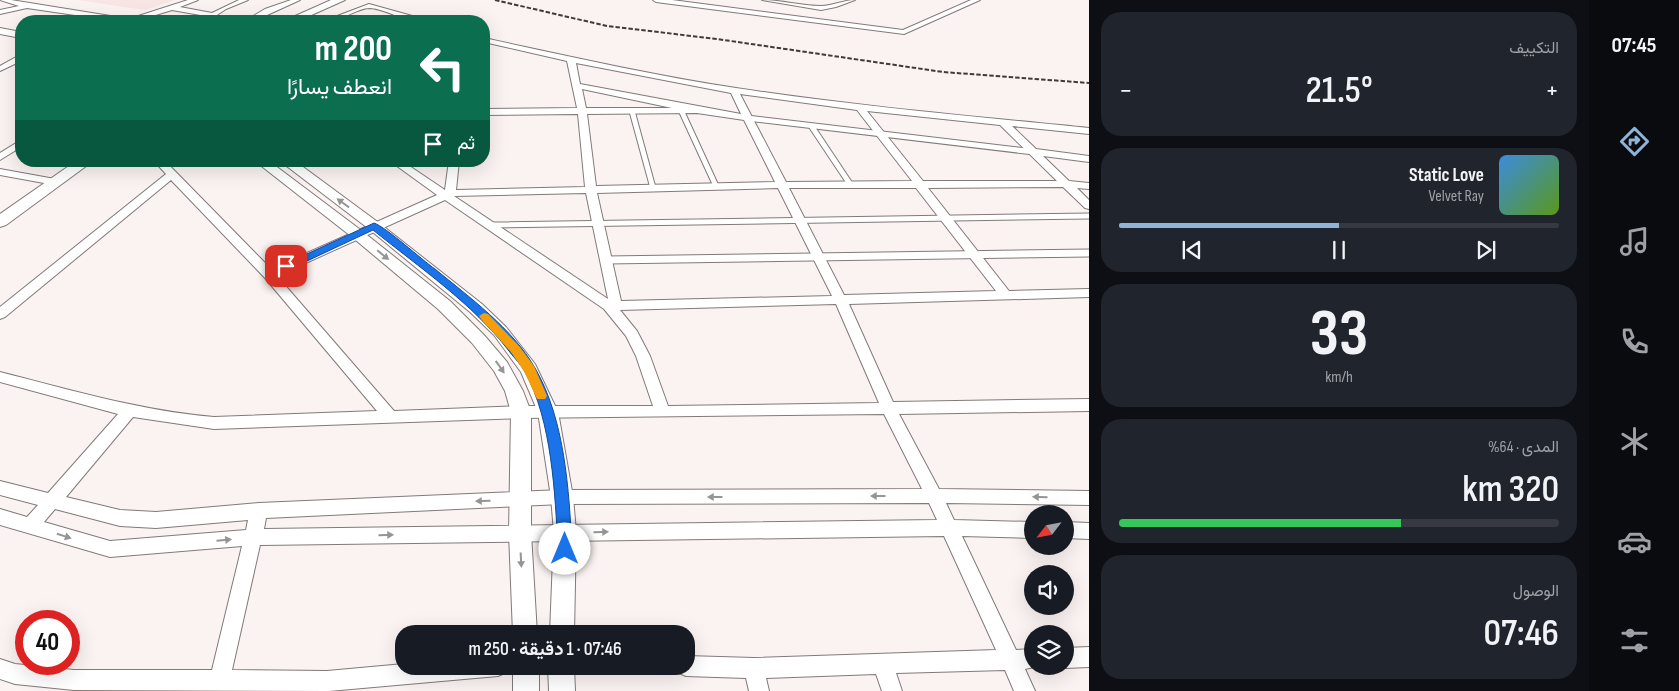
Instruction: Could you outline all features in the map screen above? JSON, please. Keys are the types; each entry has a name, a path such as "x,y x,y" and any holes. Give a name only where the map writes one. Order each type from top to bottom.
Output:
{"main road":[{"path":"304,15 340,0"},
{"path":"0,222 77,167"}],"street":[{"path":"2,0 95,15"},
{"path":"148,15 195,0"},
{"path":"170,8 213,15 224,8 245,0"},
{"path":"260,15 297,0"},
{"path":"656,0 704,8 904,32 977,0"},
{"path":"704,8 727,0"},
{"path":"765,0 821,8 852,0"},
{"path":"0,12 28,3"},
{"path":"344,15 369,6 401,15"},
{"path":"0,25 15,28"},
{"path":"0,31 15,34"},
{"path":"490,41 734,91 861,108 1089,132"},
{"path":"571,59 582,111 591,189 607,260 613,306"},
{"path":"3,66 15,61"},
{"path":"575,84 697,110 747,118"},
{"path":"734,91 840,298 889,409 934,496 1025,691"},
{"path":"861,108 1006,296"},
{"path":"490,112 697,110"},
{"path":"1003,123 1089,206"},
{"path":"0,157 15,147"},
{"path":"1034,152 1089,159"},
{"path":"165,167 269,274 391,417"},
{"path":"269,167 444,305 501,367 514,391 520,412 520,533 525,625"},
{"path":"294,167 374,226 476,308 500,331 530,369 548,412 562,498 566,532 562,625"},
{"path":"405,167 448,194 489,225 613,306 639,348 663,412"},
{"path":"448,194 453,167"},
{"path":"0,172 55,182"},
{"path":"0,314 172,174"},
{"path":"269,274 448,194 850,184 1066,184 1089,186"},
{"path":"613,306 840,298 1089,293"},
{"path":"0,297 15,301"},
{"path":"0,377 130,411 174,420 214,423 520,412 1088,407"},
{"path":"30,526 130,411"},
{"path":"0,488 51,502 120,518 137,520 259,511 562,498 934,496 1089,498"},
{"path":"217,685 259,511"},
{"path":"0,517 110,549 254,537 948,528 1024,530"},
{"path":"1074,530 1089,531"},
{"path":"1074,658 1089,657"},
{"path":"695,666 754,668 1024,659"},
{"path":"882,663 892,691"},
{"path":"754,668 759,691"},
{"path":"0,669 15,674 74,680 217,685 326,686 421,675"},
{"path":"526,675 526,691"},
{"path":"561,675 562,691"}],"lane":[{"path":"681,110 716,186"},
{"path":"632,111 654,188"},
{"path":"747,118 1034,152"},
{"path":"812,126 850,184"},
{"path":"489,225 1089,216"},
{"path":"607,260 1089,253"}],"shaded area":[{"path":"77,0 176,0 145,10"}],"railway":[{"path":"495,0 607,26 717,39 943,72 1089,83"}],"slow traffic":[{"path":"484,316 500,331 530,369 541,396"}],"route":[{"path":"286,266 374,226 476,308 500,331 530,369 548,412 562,498 566,532 565,549"}]}
